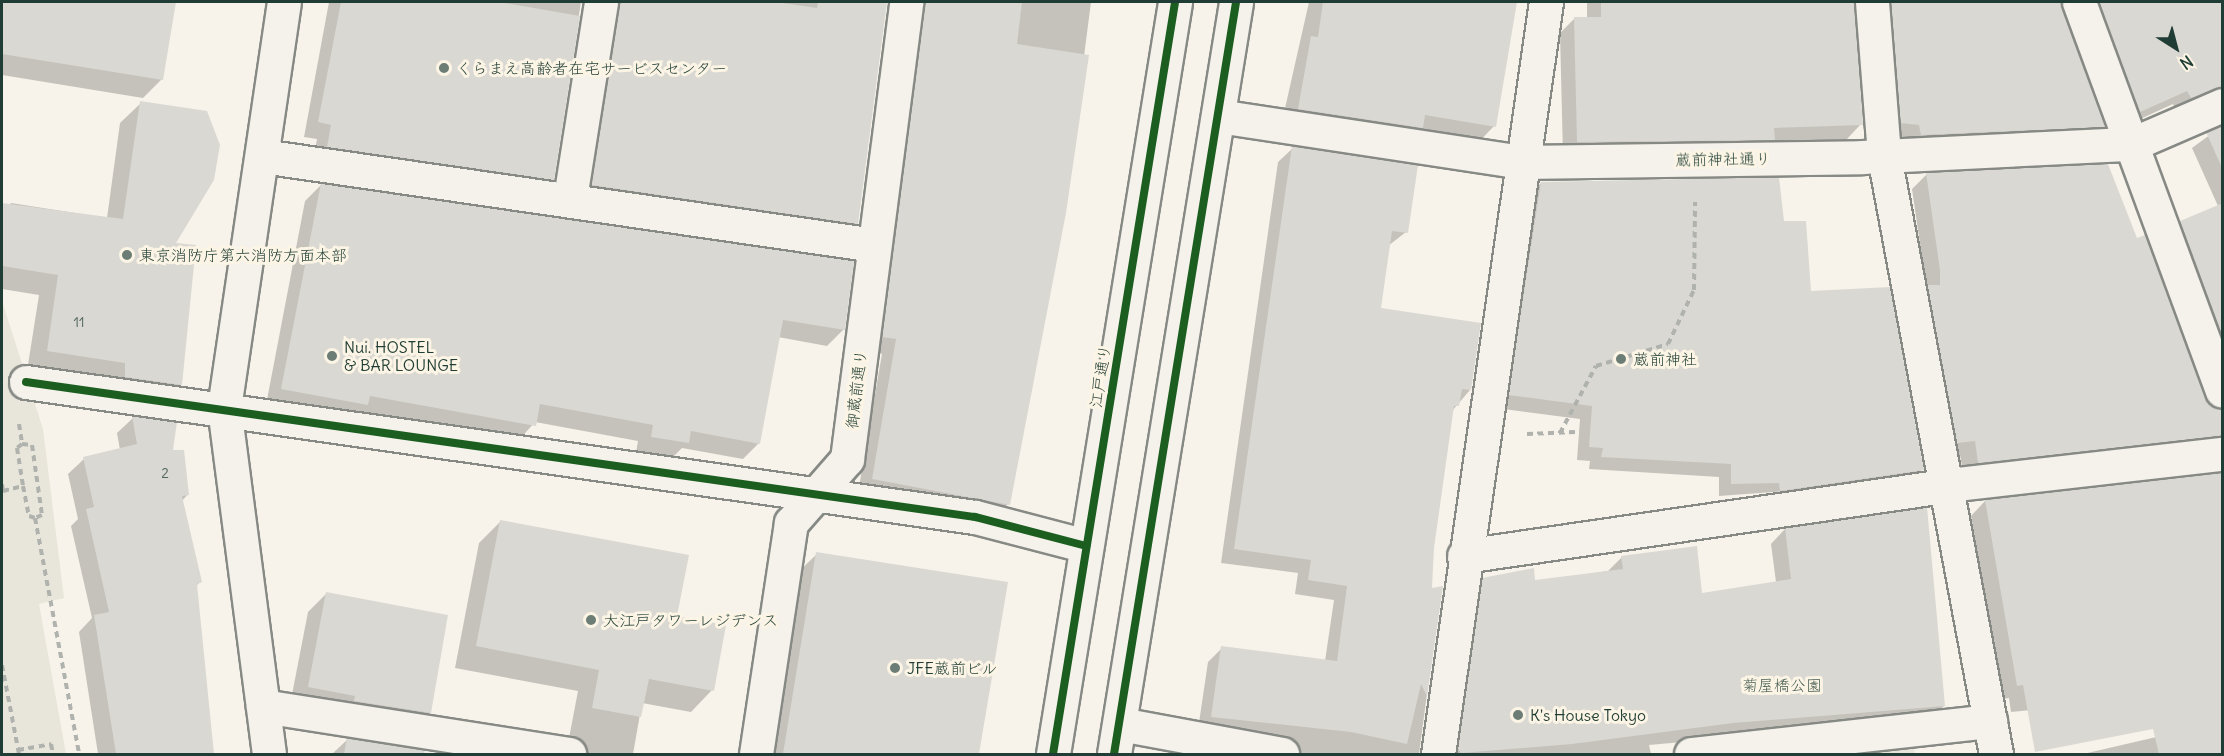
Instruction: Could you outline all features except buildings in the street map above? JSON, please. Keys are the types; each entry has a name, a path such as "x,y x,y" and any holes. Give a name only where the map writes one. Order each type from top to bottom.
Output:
{"main road":[{"path":"270,754 224,408 284,2"},
{"path":"570,198 601,2"},
{"name":"御蔵前通り","path":"756,754 791,523 847,459 906,2"},
{"name":"江戸通り","path":"1053,754 1175,2"},
{"path":"1236,2 1117,739 1282,754"},
{"path":"1438,754 1464,556 1546,2"},
{"path":"1872,2 1884,156 1948,485 1996,754"},
{"path":"2079,2 2223,390"},
{"name":"蔵前神社通り","path":"1218,116 1521,162 1884,156 2132,144 2223,105"},
{"path":"262,156 570,198 874,245"},
{"path":"26,382 224,408 975,518 1086,546"},
{"path":"1464,556 1948,485 2223,454"},
{"path":"263,706 569,754"},
{"path":"1691,754 1990,721"}],"path":[{"path":"1560,433 1596,366 1668,344 1694,290 1695,160"},
{"path":"18,420 22,444"},
{"path":"22,444 32,445 42,515 35,518 29,516 22,486 17,448 22,444"},
{"path":"2,484 3,491 22,486"},
{"path":"35,518 79,754"},
{"path":"2,665 19,752 51,744 53,754"}],"shaded area":[{"path":"2,301 43,429 64,598 39,604 66,754 2,754"},
{"path":"1913,745 1915,754 1821,754"}],"cycle path":[{"path":"1053,754 1175,2"},
{"path":"1114,754 1236,2"},
{"path":"26,382 975,517 1086,546"}],"place":[{"name":"くらまえ高齢者在宅サービスセンター","path":"444,68"},
{"name":"東京消防庁第六消防方面本部","path":"127,255"},
{"name":"Nui. HOSTEL & BAR LOUNGE","path":"332,356"},
{"name":"蔵前神社","path":"1621,359"},
{"name":"大江戸タワーレジデンス","path":"591,620"},
{"name":"JFE蔵前ビル","path":"895,668"},
{"name":"K's House Tokyo","path":"1518,715"}],"park label":[{"name":"菊屋橋公園","path":"1782,685"}]}
